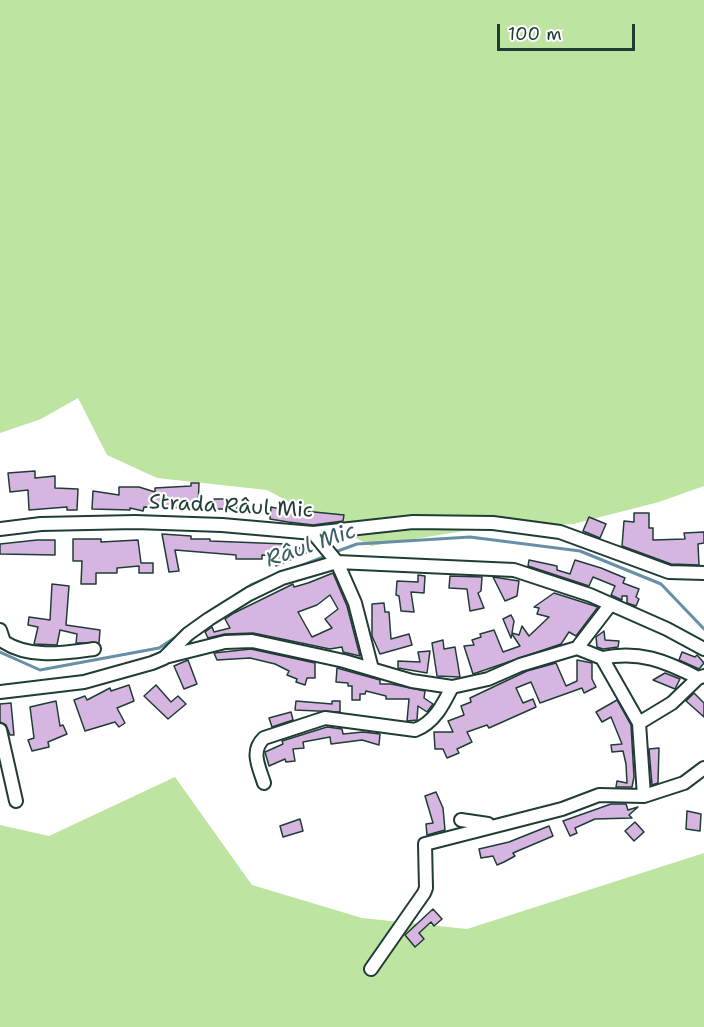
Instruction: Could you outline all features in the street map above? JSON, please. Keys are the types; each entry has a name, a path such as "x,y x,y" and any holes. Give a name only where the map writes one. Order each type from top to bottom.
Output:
{"street":[{"name":"Strada Râul Mic","path":"0,529 41,524 135,522 222,525 313,532 414,522 493,523 560,532 669,572 704,573"},
{"path":"313,532 331,555 357,611 372,669"},
{"path":"164,657 189,634 249,594 331,555 514,570 570,587 610,604 667,629 703,651"},
{"path":"0,692 84,682 164,657 225,642 246,640 372,669 412,681 452,687 488,679 520,665 577,648 610,604"},
{"path":"0,630 4,642 26,651 68,653 94,649"},
{"path":"577,648 602,658 626,654 652,657 670,662 701,677 672,703 639,723"},
{"path":"602,658 639,723 644,796"},
{"path":"264,783 256,755 258,743 264,738 325,718 415,730 424,726 439,711 452,687"},
{"path":"0,730 16,801"},
{"path":"371,969 424,893 426,888 425,843 562,808 599,795 644,796 684,783 704,768"},
{"path":"461,820 495,825"}],"green space":[{"path":"0,0 704,0 704,486 659,502 573,524 470,530 371,546 267,490 157,478 107,455 78,398 41,419 0,433"},
{"path":"175,777 252,885 362,918 467,929 704,853 704,1027 0,1027 0,825 49,836"}],"building":[{"path":"35,471 35,478 55,476 55,488 78,489 77,510 67,510 67,507 29,510 28,490 10,492 8,473"},
{"path":"191,483 199,483 198,508 144,507 143,511 130,508 130,510 92,509 93,491 119,495 119,487 139,487 155,492 155,488 191,486"},
{"path":"214,499 237,499 237,509 213,509"},
{"path":"271,507 304,514 304,511 344,515 343,521 313,525 270,519"},
{"path":"634,513 649,513 649,528 653,528 653,540 685,539 684,533 704,532 704,543 698,544 699,565 671,564 622,546 624,521 634,522"},
{"path":"589,517 606,524 600,538 583,531"},
{"path":"162,534 191,536 191,539 210,539 210,541 286,544 286,554 304,546 306,553 276,566 276,556 262,555 262,559 236,559 236,555 175,550 179,571 169,572"},
{"path":"73,539 101,539 101,542 138,540 141,563 153,563 153,573 139,573 139,566 117,568 117,573 96,573 96,584 81,584 82,561 73,561"},
{"path":"55,540 55,555 0,554 0,544"},
{"path":"529,560 557,566 557,570 570,574 575,560 601,568 625,578 623,583 639,589 636,597 639,599 636,606 627,603 627,596 622,596 622,600 611,595 615,586 593,577 589,586 528,566"},
{"path":"333,573 347,606 360,656 343,652 342,647 330,649 253,633 225,634 208,638 205,632 212,627 214,632 230,628 225,619 234,613 293,584 294,587","holes":["330,595 338,609 325,619 332,628 312,637 298,612 317,605"]},
{"path":"418,575 425,576 424,593 411,592 414,612 401,611 399,596 396,595 397,581 418,582"},
{"path":"450,576 482,577 481,591 478,593 484,608 470,611 467,589 449,588"},
{"path":"493,577 519,581 517,596 505,601"},
{"path":"52,584 69,586 66,625 100,630 99,643 76,643 77,634 60,630 57,645 34,644 38,627 28,625 29,617 50,620"},
{"path":"554,593 598,607 576,636 569,632 561,644 473,674 464,646 474,645 472,640 481,637 480,634 494,630 503,652 520,646 512,634 511,638 503,619 511,615 514,621 512,633 519,635 522,626 529,636 549,617 537,614 539,608 534,607"},
{"path":"384,603 385,612 389,612 391,639 409,634 412,645 380,654 372,636 372,604"},
{"path":"604,631 605,640 619,641 618,647 603,649 597,647 596,637"},
{"path":"443,640 444,649 455,647 460,677 437,676 432,643"},
{"path":"251,649 315,663 315,678 307,678 305,685 296,682 297,679 287,675 289,671 275,664 250,658 217,660 214,653"},
{"path":"430,651 427,673 398,668 398,661 420,662 418,652"},
{"path":"682,652 695,657 697,655 704,663 699,669 679,660"},
{"path":"188,660 197,684 184,689 174,666"},
{"path":"577,660 592,663 592,679 596,687 584,693 582,688 540,703 531,682 516,688 523,703 533,699 536,707 489,728 487,725 467,732 472,742 457,749 459,753 447,758 443,749 435,749 434,732 453,732 448,721 464,715 461,706 471,702 470,698 527,671 556,663 566,686 577,681"},
{"path":"337,668 380,680 380,684 425,691 424,698 433,704 427,712 418,706 417,720 407,721 409,699 386,699 386,696 366,691 365,694 360,694 360,700 352,700 352,686 348,686 348,683 336,682"},
{"path":"665,673 680,679 675,689 653,680"},
{"path":"129,685 134,701 117,708 125,723 119,727 115,722 85,731 74,700 85,696 87,700 110,688 111,691"},
{"path":"156,685 171,702 178,696 186,704 168,719 144,696"},
{"path":"694,693 704,703 704,717 686,701"},
{"path":"617,700 631,725 634,777 632,787 616,787 617,781 627,783 626,764 623,751 612,752 611,745 622,744 611,717 602,722 596,712"},
{"path":"56,701 60,726 63,725 67,734 48,742 49,747 32,751 28,740 34,738 30,707"},
{"path":"296,701 332,704 332,701 340,701 340,712 295,710"},
{"path":"11,703 14,735 10,735 6,725 0,722 0,704"},
{"path":"291,712 293,720 272,727 269,718"},
{"path":"327,727 342,729 343,734 363,732 380,734 379,745 362,740 331,744 330,737 303,742 304,748 293,749 295,761 286,762 285,759 269,766 265,752 283,744 282,741"},
{"path":"659,748 658,783 652,785 649,749"},
{"path":"436,792 443,808 445,830 427,835 426,824 433,823 425,796"},
{"path":"611,804 626,804 628,810 638,807 629,815 632,818 595,819 575,828 577,833 570,836 563,821"},
{"path":"687,811 701,814 700,831 686,829"},
{"path":"300,819 303,831 283,837 280,826"},
{"path":"635,822 644,832 634,841 625,831"},
{"path":"549,826 553,836 513,853 515,856 504,862 497,865 493,856 481,858 479,849 509,842"},
{"path":"433,909 442,919 434,926 431,922 419,933 424,939 415,947 405,935"}],"waterway":[{"name":"Râul Mic","path":"335,552 357,544 470,537 580,551 661,584 704,629"},
{"name":"Râul Mic","path":"290,570 326,556"},
{"name":"Râul Mic","path":"236,595 251,585 270,577"},
{"name":"Râul Mic","path":"0,652 40,670 159,648 182,633"}]}
